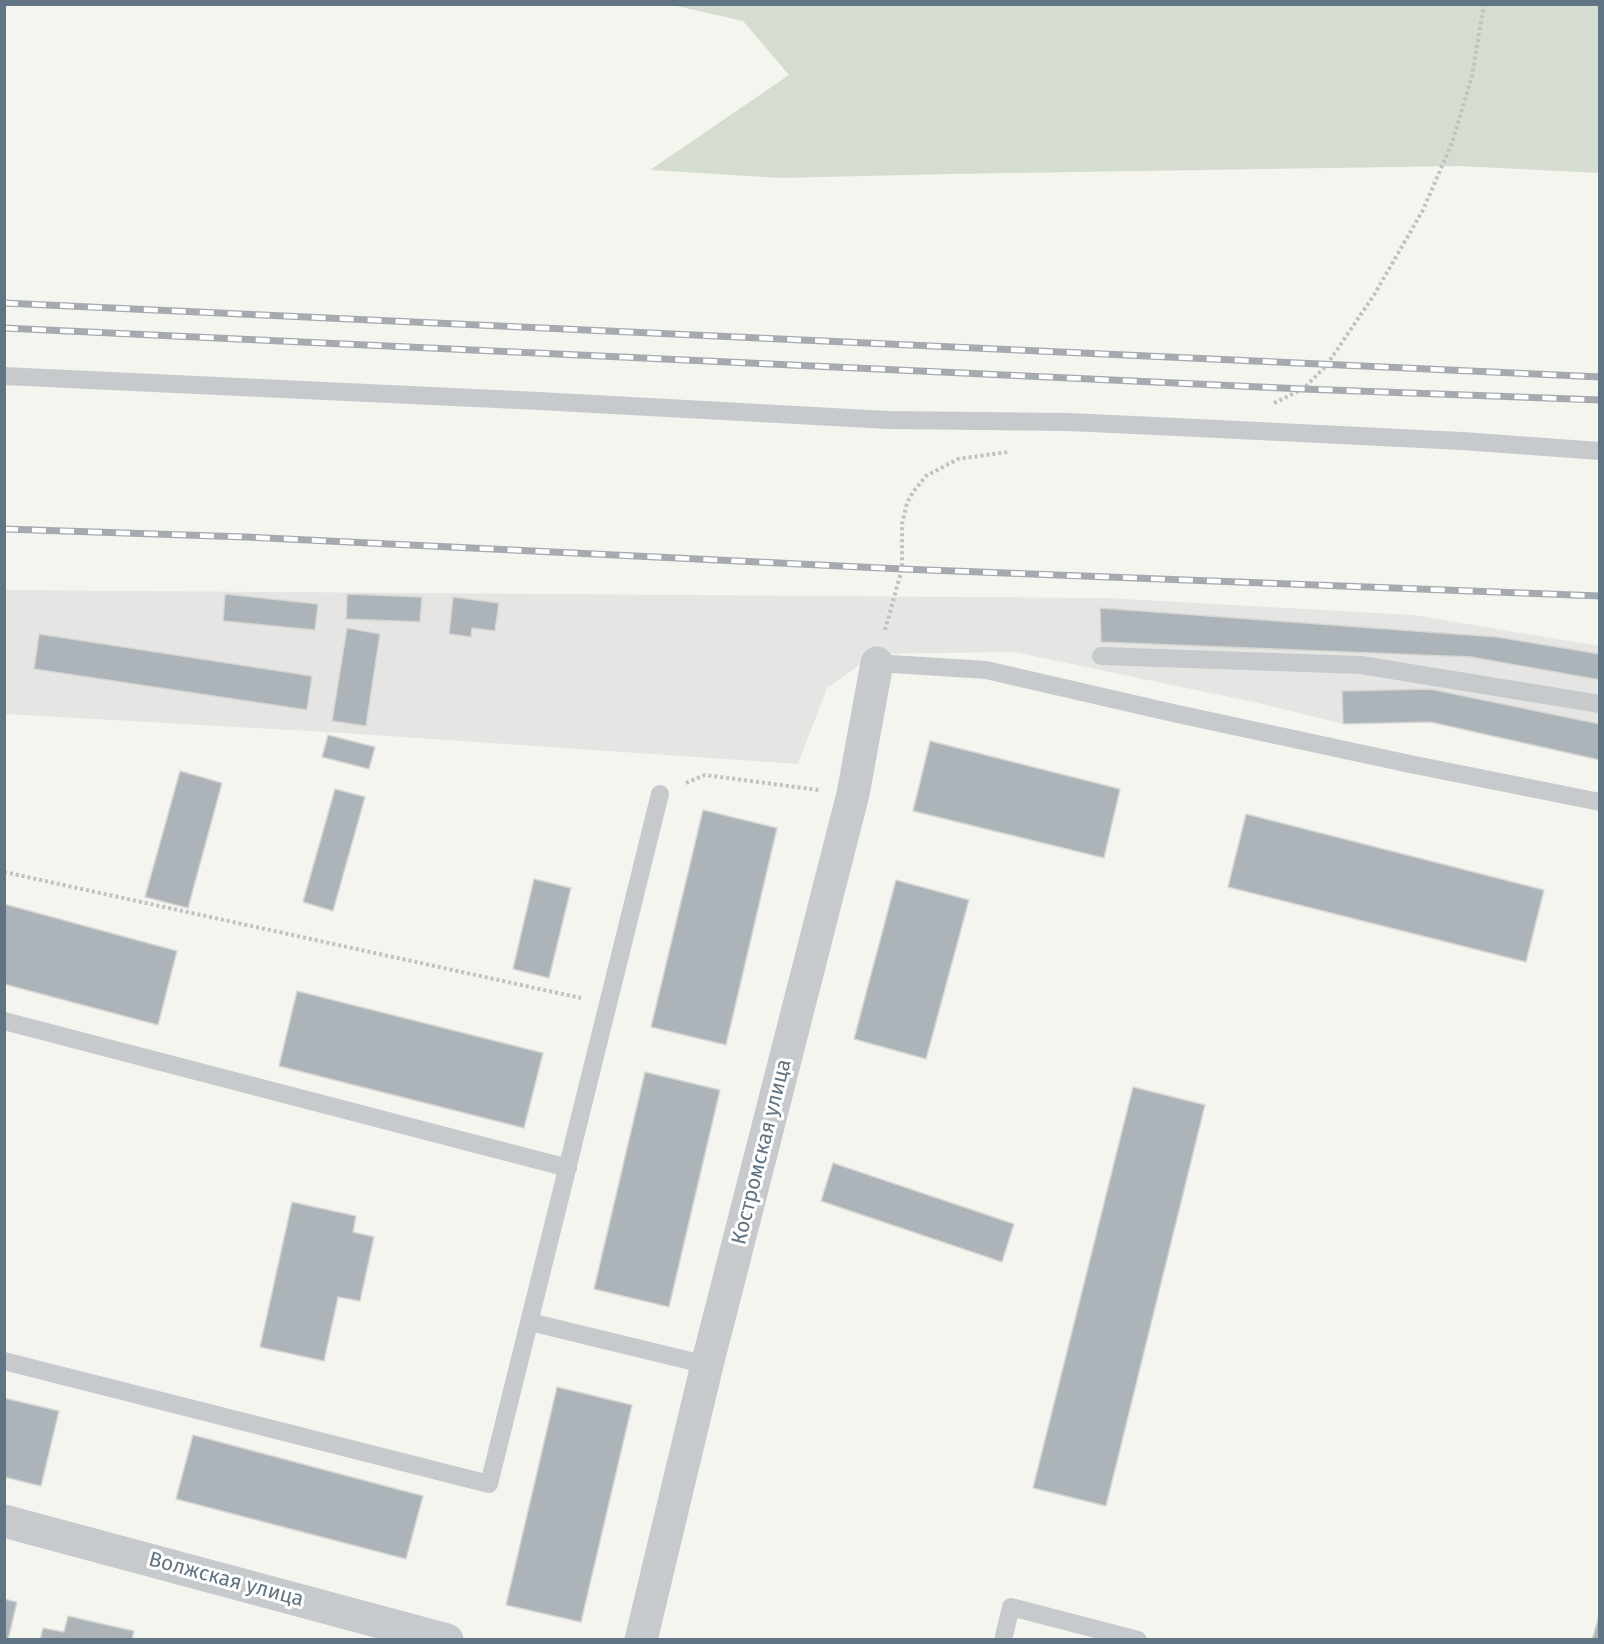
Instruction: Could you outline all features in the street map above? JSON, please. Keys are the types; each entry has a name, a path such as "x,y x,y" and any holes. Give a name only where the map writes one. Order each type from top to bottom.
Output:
{"street":[{"name":"Костромская улица","path":"641,1640 708,1365 853,794 877,663"},
{"name":"Волжская улица","path":"4,1521 447,1640"}],"lane":[{"path":"4,376 888,420 1070,422 1178,427 1462,441 1599,451"},
{"path":"1101,656 1361,665 1599,704"},
{"path":"877,663 986,670 1410,765 1599,802"},
{"path":"4,1361 489,1484 660,795"},
{"path":"4,1021 568,1168"},
{"path":"530,1322 708,1365"},
{"path":"1002,1640 1011,1607 1138,1640"}],"path":[{"path":"1267,406 1303,389 1326,366 1374,296 1423,210 1452,143 1472,76 1484,4"},
{"path":"877,663 902,569 902,524 907,503 913,492 926,476 958,459 1016,451"},
{"path":"660,795 705,775 853,794"},
{"path":"4,872 609,1004"}],"shaded area":[{"path":"672,5 1599,5 1599,173 1459,166 781,178 650,170 789,75 743,21"},
{"path":"4,590 1108,598 1413,615 1599,646 1599,760 1430,722 1343,724 1258,703 1014,652 875,654 827,688 798,764 343,733 5,714"}],"building":[{"path":"225,594 318,604 315,630 223,621"},
{"path":"347,594 422,597 420,622 346,619"},
{"path":"453,597 499,603 495,631 472,628 471,637 449,634"},
{"path":"1100,608 1497,637 1600,654 1600,680 1471,657 1101,642"},
{"path":"347,628 380,634 366,726 332,721"},
{"path":"39,634 312,676 307,710 34,669"},
{"path":"1430,689 1600,724 1600,760 1430,722 1343,724 1342,691"},
{"path":"328,735 375,747 369,769 322,757"},
{"path":"930,741 1120,789 1104,858 913,811"},
{"path":"180,771 222,783 188,908 145,897"},
{"path":"335,789 365,797 333,911 303,902"},
{"path":"703,810 777,828 726,1045 651,1027"},
{"path":"1246,814 1544,890 1526,962 1228,887"},
{"path":"534,879 571,888 549,978 513,969"},
{"path":"896,880 969,900 926,1059 854,1039"},
{"path":"4,904 177,951 158,1025 4,984"},
{"path":"297,991 543,1053 524,1128 279,1066"},
{"path":"645,1072 720,1090 669,1307 594,1289"},
{"path":"1133,1087 1205,1105 1106,1506 1033,1488"},
{"path":"833,1163 1014,1224 1002,1262 821,1201"},
{"path":"292,1202 356,1216 353,1232 374,1237 360,1301 338,1297 324,1361 260,1347"},
{"path":"557,1387 632,1405 581,1622 506,1605"},
{"path":"4,1398 59,1411 41,1486 4,1477"},
{"path":"193,1435 423,1496 406,1559 176,1499"},
{"path":"4,1599 17,1602 8,1640 4,1640"},
{"path":"1600,1612 1600,1640 1592,1640"},
{"path":"68,1616 134,1631 132,1640 40,1640 43,1628 64,1632"}],"railway":[{"path":"4,303 1600,377"},
{"path":"4,328 1303,389 1600,400"},
{"path":"4,529 246,537 902,569 1600,596"}]}
